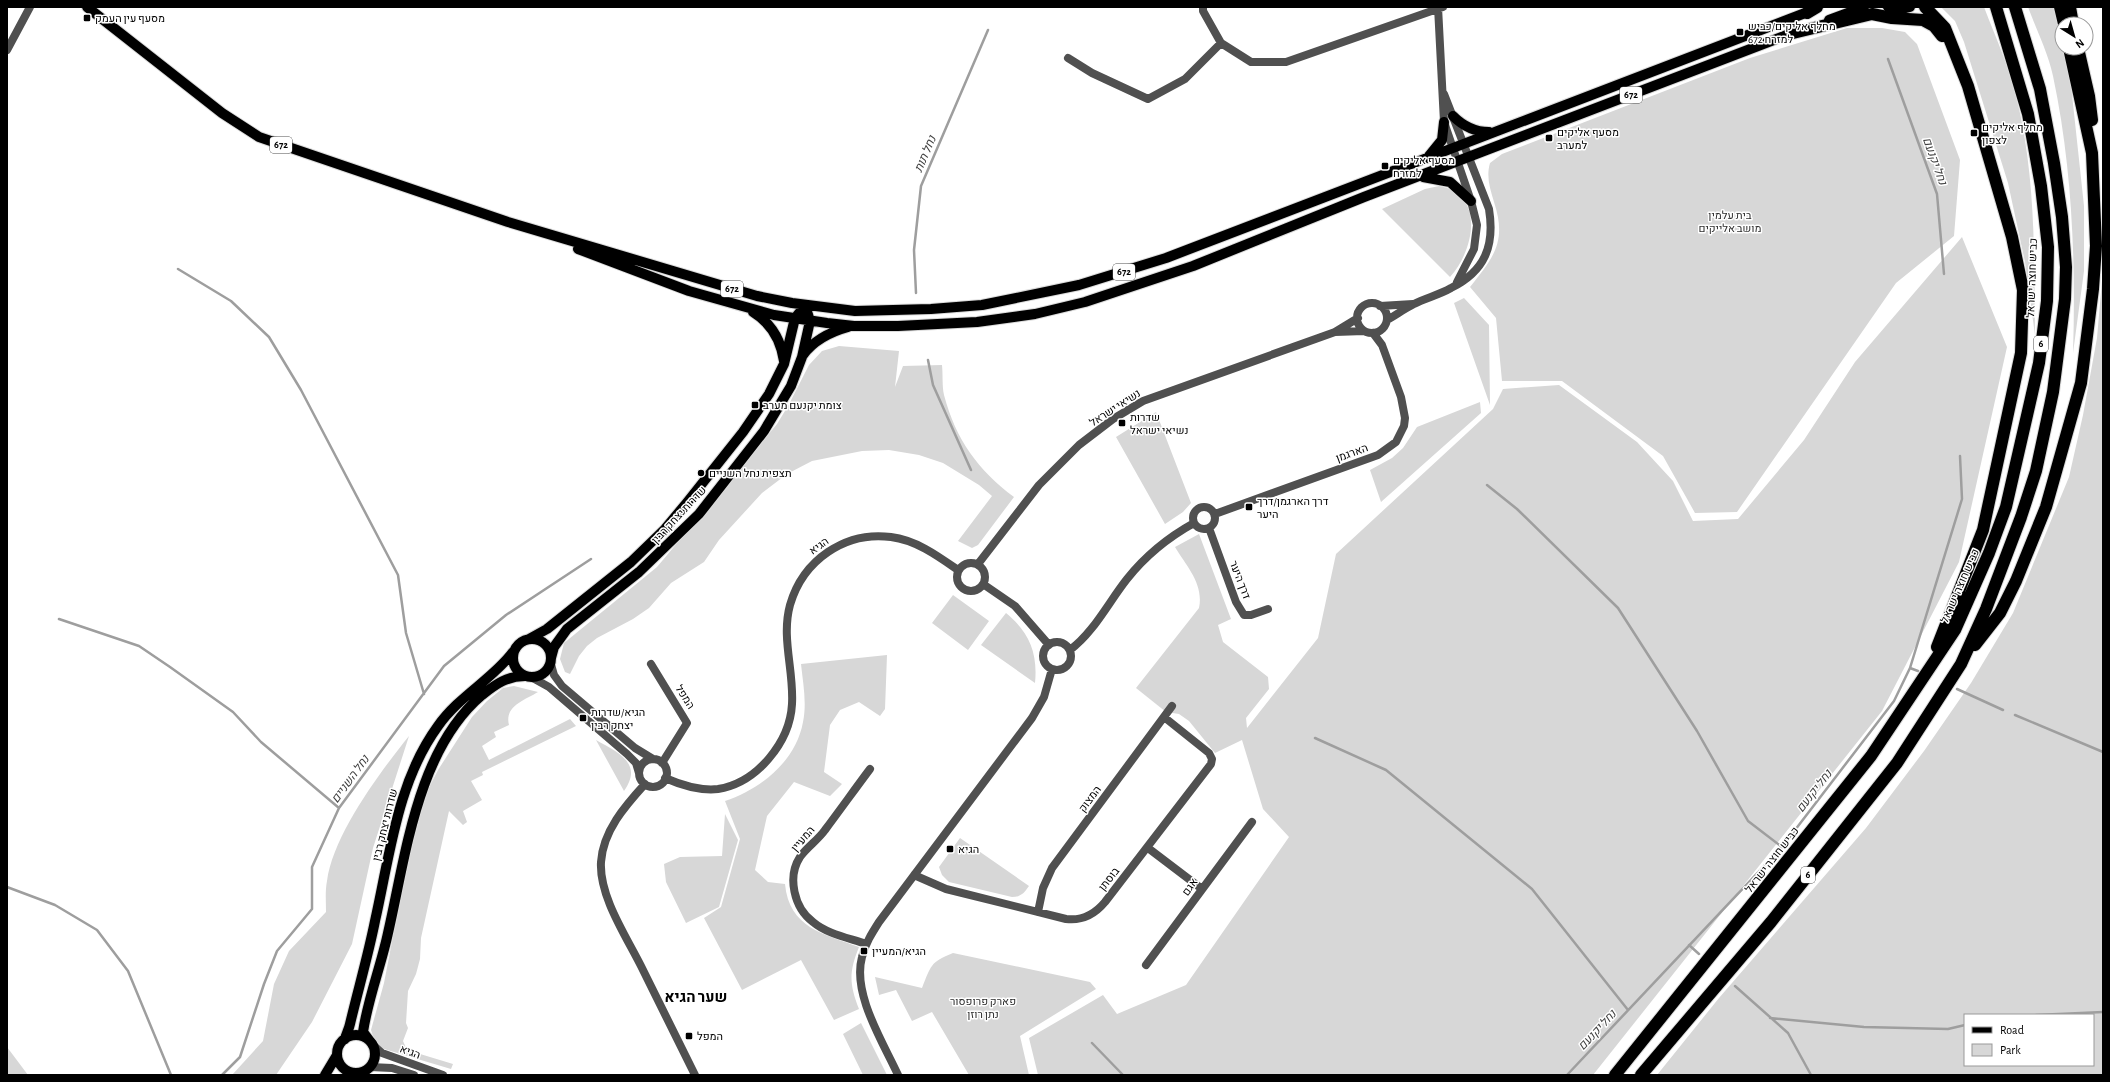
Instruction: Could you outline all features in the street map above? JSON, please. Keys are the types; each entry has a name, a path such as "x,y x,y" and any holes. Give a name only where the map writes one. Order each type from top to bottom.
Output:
{"highway":[{"path":"1925,7 1945,28 1968,86 2012,237 2023,290 2021,353 1983,530 1930,666"},
{"name":"כביש חוצה ישראל","path":"1615,1075 1872,756 1955,630 1989,553 2006,507 2039,363 2047,301 2048,247 2041,186 2028,114 1996,7"},
{"name":"6","path":"1641,1075 1771,922 1897,763 1961,664 1986,609 2021,517 2036,471 2053,392 2065,299 2066,267 2062,217 2054,162 2040,89 2015,7"},
{"path":"1793,33 1872,14 1892,18 1923,20 1934,26 1944,39 1968,86"},
{"path":"2071,56 2092,153"},
{"path":"1961,664 2000,613 2016,581 2046,507 2079,390 2093,289 2096,246 2092,153 2094,136 2089,96 2080,56"}],"main road":[{"name":"672","path":"87,7 222,112 258,137 508,222 689,291 744,308 810,321 854,326 977,322 1035,314 1085,302 1193,266 1364,197 1421,177 1864,7"},
{"name":"672","path":"508,222 742,291 805,305 855,311 931,309 982,305 1071,287 1120,274 1166,258 1821,7"},
{"path":"1888,7 1898,10 1910,7"},
{"path":"1453,116 1463,124 1475,130 1493,132"},
{"path":"1427,158 1442,140 1444,122"},
{"path":"1421,177 1450,182 1471,201"},
{"name":"שדרות יצחק רבין","path":"529,639 547,629 616,575 665,529 754,417 769,394 784,364 795,318 805,305"},
{"name":"שדרות יצחק רבין","path":"551,659 554,647 567,629 639,572 700,514 764,431 791,386 802,357 810,321 805,305"},
{"path":"744,308 756,314 769,326 780,343 784,364"},
{"path":"802,357 808,349 825,336 854,326"},
{"path":"337,1055 342,1067 358,1074 370,1067 374,1058 371,1043 363,1032 366,1011 385,946 415,811 430,771 450,734 475,701 503,679 513,676 528,677 541,675 546,670 551,659 550,652 542,642 529,639 522,641 513,652 512,661 515,668 528,677"},
{"name":"שדרות יצחק רבין","path":"345,1039 374,928 391,843 401,807 416,765 437,726 451,709 501,666 513,652"},
{"path":"325,1075 337,1055 341,1043 345,1039 358,1035 371,1043"}],"street":[{"path":"7,50 30,7"},
{"path":"1203,7 1203,11 1221,43 1251,62 1286,62 1440,8 1444,122 1471,201 1477,225 1476,239 1468,262 1455,286"},
{"path":"1068,58 1092,73 1148,99 1185,79 1221,43"},
{"name":"נשיאי ישראל","path":"1335,332 1364,331 1373,333 1414,304 1455,286 1478,267 1485,258 1491,238 1492,227 1489,209 1444,94"},
{"name":"נשיאי ישראל","path":"978,564 1039,485 1079,445 1113,419 1143,401 1335,332 1358,318 1359,313 1365,306 1375,304 1380,306 1414,304"},
{"path":"1380,306 1386,312 1385,324"},
{"path":"1358,318 1358,323 1364,331"},
{"name":"הארגמן","path":"1382,345 1385,324"},
{"name":"הארגמן","path":"1215,514 1378,455 1396,442 1404,426 1404,410 1382,345 1373,333"},
{"path":"1200,507 1210,508 1215,514 1216,520 1209,528 1202,529 1194,522 1194,512 1200,507"},
{"path":"1070,650 1089,632 1143,559 1170,536 1194,522"},
{"name":"דרך היער","path":"1209,528 1236,602 1244,615 1251,615 1268,609"},
{"name":"הגיא","path":"665,778 699,788 726,787 745,779 756,771 772,754 783,737 791,712 792,692 786,631 790,605 799,582 813,564 830,550 849,540 870,536 892,537 914,543 935,554 958,570"},
{"path":"965,564 978,564 982,567 985,575 983,584 976,590 966,590 958,584 958,570 965,564"},
{"path":"983,584 1019,610 1049,645"},
{"path":"1060,643 1070,650 1071,659 1066,667 1062,669 1052,669 1046,664 1043,656 1049,645 1060,643"},
{"path":"528,677 549,687 627,754 636,763 641,779 645,784 657,785 665,778 666,770 662,762 653,759 635,748 562,686 554,675 551,659"},
{"name":"המפל","path":"651,664 687,723 662,762"},
{"path":"898,1075 863,994 860,965 866,944 879,922 1032,718 1046,693 1052,669"},
{"name":"המצוק","path":"1038,912 1043,888 1052,868 1172,706"},
{"name":"בוסתן","path":"914,875 946,889 1038,912 1071,919 1084,918 1093,914 1105,902 1148,848 1209,769 1212,762 1209,753 1164,717"},
{"path":"639,773 643,763 653,759"},
{"name":"המעיין","path":"866,944 821,927 812,922 798,901 794,888 793,877 799,858 821,835 870,769"},
{"path":"645,784 620,814 607,837 601,862 601,876 611,907 695,1075"},
{"name":"אגם","path":"1146,965 1252,822"},
{"path":"1148,848 1202,889"},
{"name":"הגיא","path":"371,1043 382,1054 442,1075"},
{"name":"הגיא","path":"370,1067 392,1068 414,1075"}],"green space":[{"path":"1941,7 1984,7 2006,62 2013,85 2023,126 2031,185 2034,245 2035,335 2025,262 2008,183 1964,42 1955,21"},
{"path":"2028,7 2064,7 2064,16 2054,16 2054,56 2068,56 2084,206 2084,271 2073,353 2073,248 2065,144 2053,76 2045,49"},
{"name":"בית עלמין מושב אלייקים","path":"1847,28 1882,28 1905,32 1917,44 1960,160 1954,236 1896,283 1737,512 1695,513 1663,456 1562,381 1502,381 1496,318 1470,287 1492,257 1498,238 1498,216 1488,178 1490,163 1502,154 1750,58"},
{"path":"1439,186 1454,191 1464,200 1469,211 1471,225 1465,253 1450,277 1382,209 1425,189"},
{"path":"1962,237 2007,347 1959,562 1882,711 1593,1075 1038,1075 1029,1038 1103,995 1117,1014 1186,985 1289,837 1263,809 1242,740 1215,753 1189,721 1179,714 1166,712 1136,688 1199,608 1200,599 1197,583 1175,547 1199,534 1231,619 1218,625 1223,642 1268,677 1269,689 1246,718 1247,728 1318,638 1336,554 1493,409 1503,389 1559,385 1637,442 1673,481 1693,521 1738,519 1804,440 1855,362"},
{"path":"2103,269 2103,1075 1657,1075 1719,998 1866,828 1924,751 1971,683 2013,613 2069,477 2083,415 2097,338"},
{"path":"1464,298 1489,325 1490,405 1454,303"},
{"path":"839,346 899,351 895,387 903,366 942,365 944,395 955,426 962,440 979,465 1001,487 1014,497 978,545 972,548 958,541 992,496 979,485 943,463 919,455 889,450 862,451 812,461 787,474 762,493 719,540 704,562 671,583 649,608 633,619 597,638 587,646 579,656 570,674 565,672 560,659 564,643 657,567 777,424 809,365 822,351"},
{"path":"1480,402 1481,413 1381,502 1370,470 1392,458 1403,448 1417,427"},
{"path":"1156,412 1191,503 1183,512 1165,524 1116,437"},
{"path":"953,595 989,621 968,650 932,623"},
{"path":"1006,613 1021,628 1030,644 1035,662 1035,683 981,645"},
{"path":"887,655 885,709 880,716 859,702 840,710 830,725 824,772 842,784 830,796 794,782 767,816 755,870 768,882 785,884 788,899 793,911 810,927 833,938 859,947 853,964 852,985 859,1009 834,1020 801,960 742,990 704,918 721,907 740,839 725,801 751,789 775,772 793,749 799,736 805,708 801,664"},
{"path":"514,686 538,692 517,704 513,708 508,718 509,725 494,732 496,737 482,746 489,760 570,719 576,726 482,772 483,775 471,781 482,800 463,811 467,822 463,825 449,811 421,938 420,959 416,974 408,991 406,1023 408,1028 403,1041 407,1050 453,1064 451,1069 384,1049 375,1042 371,1030 384,983 413,833 422,801 438,770 472,717 487,701 503,688"},
{"path":"409,736 373,848 352,944 312,1022 276,1075 232,1075 263,1041 274,984 289,951 326,912 326,885 331,863 348,824 385,767"},
{"path":"596,740 619,754 629,766 631,773 624,791"},
{"path":"725,814 738,840 719,907 686,923 666,882 664,864 680,857 722,856"},
{"path":"960,838 1029,886 1026,891 1018,896 1012,897 949,882 942,875 939,867"},
{"name":"פארק פרופסור נתן רוזן","path":"953,953 1090,982 1096,989 1020,1036 1029,1075 969,1075 932,1012 912,1021 896,990 879,995 875,977 922,988 927,975 935,962"},
{"path":"861,1023 887,1075 863,1075 843,1034"},
{"path":"7,1047 28,1075 7,1075"}],"waterway":[{"name":"נחל תות","path":"916,293 914,250 921,186 988,30"},
{"name":"נחל יקנעם","path":"1888,59 1937,194 1944,274"},
{"path":"178,269 231,301 269,337 301,390 398,575 406,633 424,694"},
{"name":"נחל תות","path":"928,360 933,385 971,470"},
{"name":"נחל יקנעם","path":"1567,1075 1782,847 1894,701 1910,668 1962,499 1960,456"},
{"path":"1487,485 1517,509 1618,608 1697,731 1748,821 1782,847"},
{"name":"נחל השניים","path":"222,1075 240,1057 264,984 277,951 312,909 312,867 339,808 444,666 506,615 591,559"},
{"path":"59,619 139,646 233,712 261,742 339,808"},
{"path":"1910,668 1918,671"},
{"path":"1957,689 2003,710"},
{"path":"2015,715 2103,752"},
{"path":"1315,738 1386,770 1532,889 1628,1010"},
{"path":"7,887 55,905 97,930 128,971 171,1075"},
{"path":"1689,945 1699,954"},
{"path":"1735,986 1788,1033 1811,1075"},
{"path":"2058,1014 2103,1012"},
{"path":"1770,1018 1864,1027 1948,1029 1964,1025"},
{"path":"1092,1043 1123,1075"}],"place":[{"name":"מסעף עין העמק","path":"87,18"},
{"name":"מחלף אליקים/כביש 672 למזרח","path":"1740,32"},
{"name":"מחלף אליקים לצפון","path":"1974,133"},
{"name":"מסעף אליקים למערב","path":"1549,138"},
{"name":"מסעף אליקים למזרח","path":"1385,166"},
{"name":"צומת יקנעם מערב","path":"755,405"},
{"name":"שדרות נשיאי ישראל","path":"1122,423"},
{"name":"תצפית נחל השניים","path":"701,473"},
{"name":"דרך הארגמן/דרך היער","path":"1249,507"},
{"name":"הגיא/שדרות יצחק רבין","path":"583,718"},
{"name":"הגיא","path":"950,849"},
{"name":"הגיא/המעיין","path":"864,951"},
{"name":"המפל","path":"689,1036"}],"district":[{"name":"שער הגיא","path":"696,997"}]}
